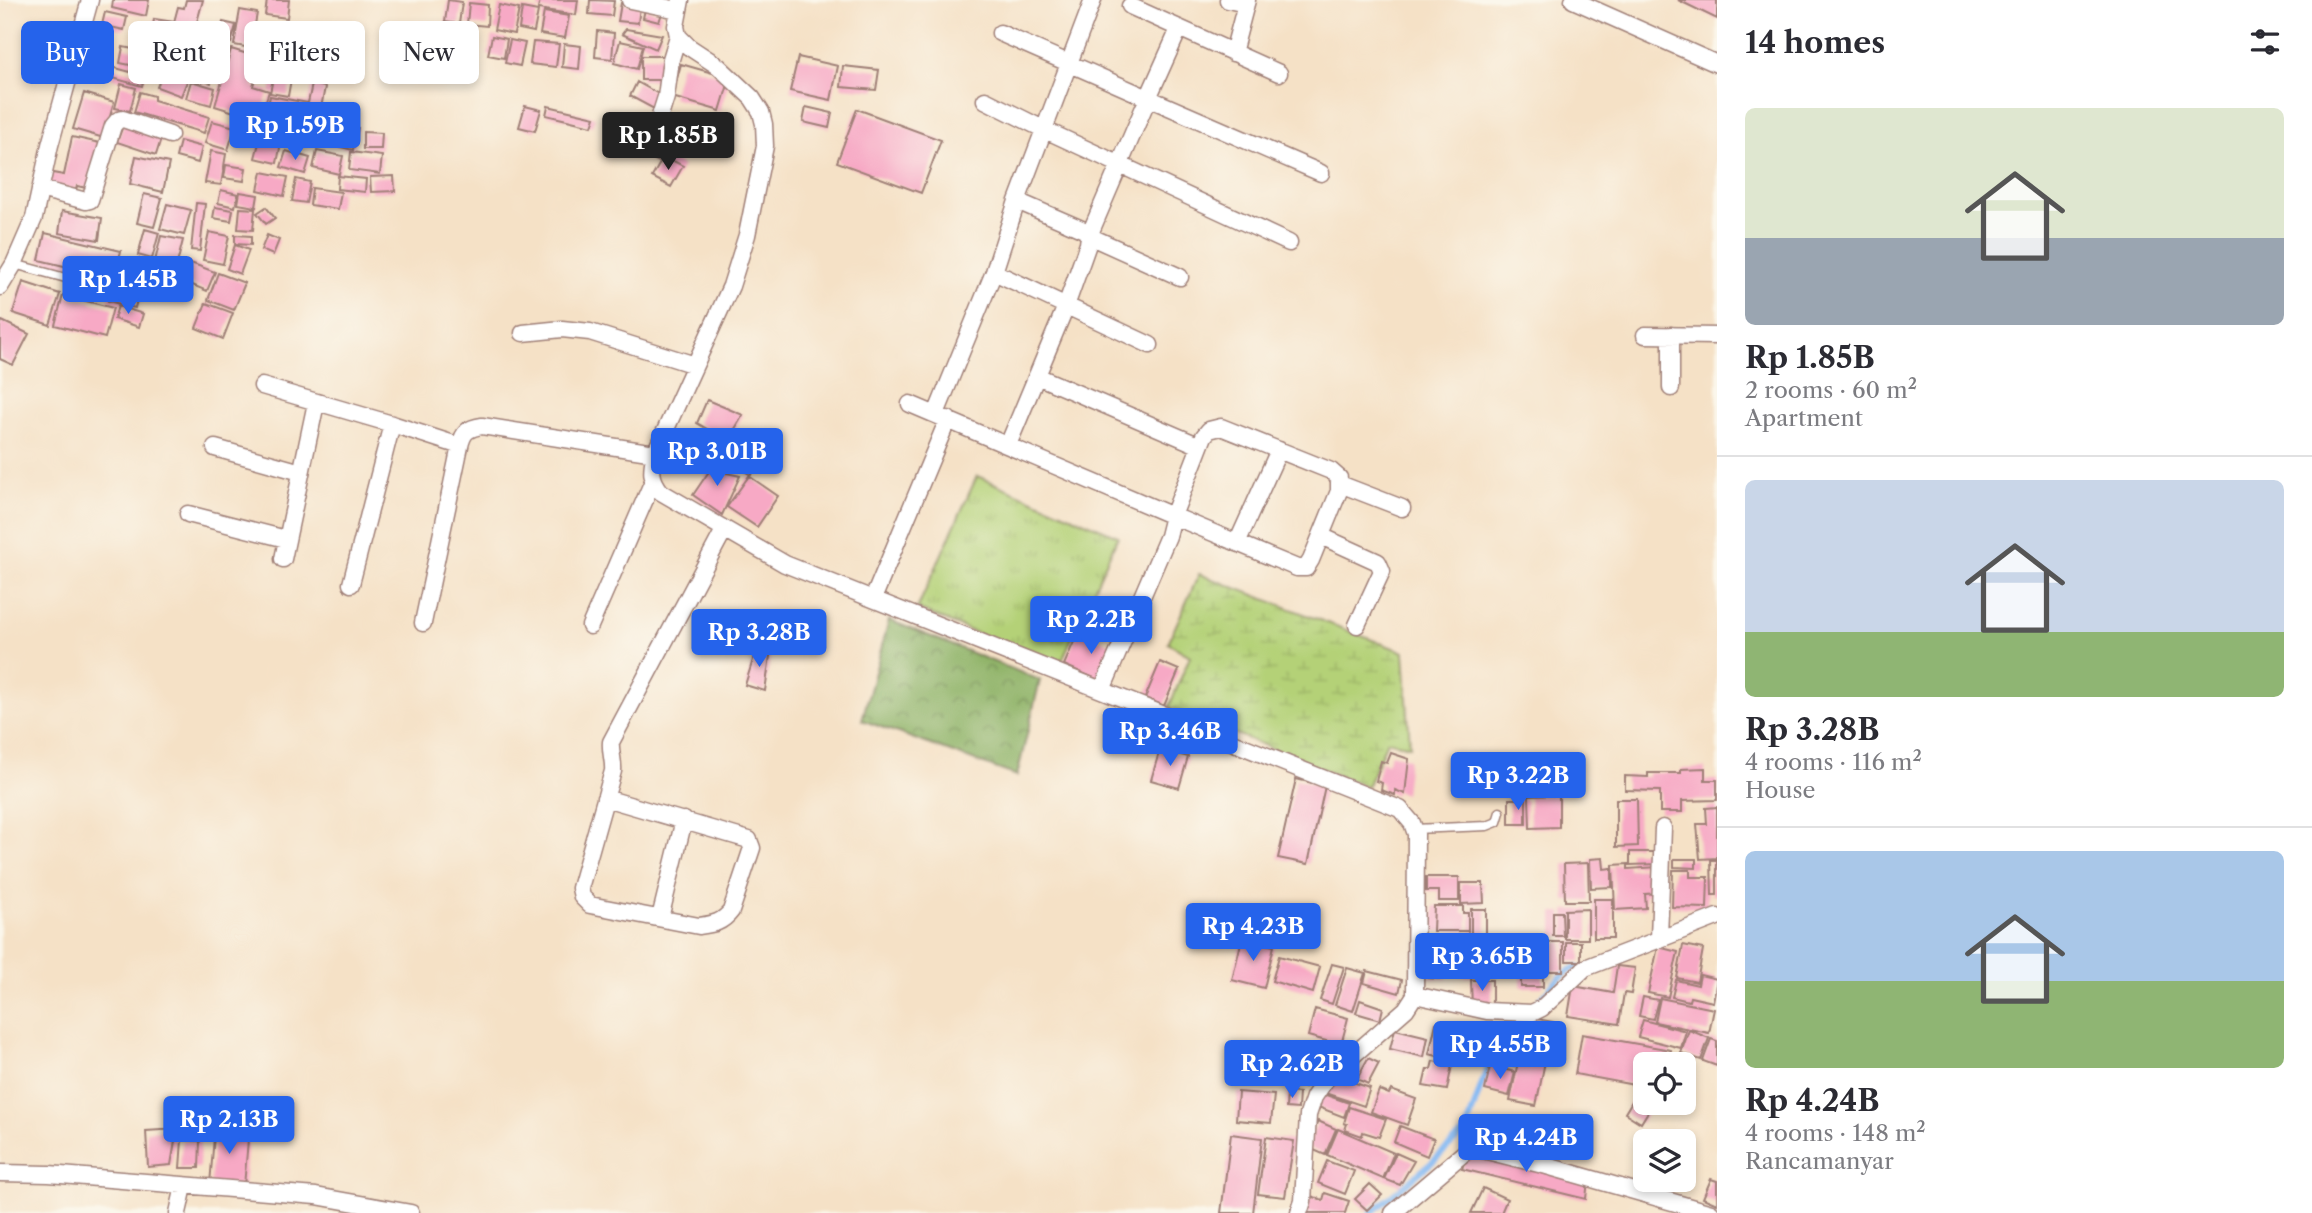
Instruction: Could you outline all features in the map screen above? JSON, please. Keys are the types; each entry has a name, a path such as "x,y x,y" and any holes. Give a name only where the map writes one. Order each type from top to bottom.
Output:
{"street":[{"path":"0,287 14,264 34,218 90,0"},
{"path":"630,0 680,5 676,26 678,36 671,59 666,97 656,129"},
{"path":"873,599 942,417 1043,130 1093,0"},
{"path":"1228,0 1246,2 1233,53"},
{"path":"1573,0 1716,61"},
{"path":"1130,6 1279,73"},
{"path":"1008,445 1066,306 1089,236 1118,165 1179,29"},
{"path":"1000,33 1321,173"},
{"path":"678,36 689,47 718,66 752,98 761,112 765,146 747,235 731,286 655,453 651,469 653,481 661,492 785,564 1400,809 1412,823 1415,995 1406,1009 1326,1079 1314,1097 1308,1115 1303,1202 1298,1213"},
{"path":"985,100 1043,130 1289,243"},
{"path":"40,189 90,200 113,126 118,120 123,119 170,135"},
{"path":"1017,201 1180,277"},
{"path":"994,272 1150,345"},
{"path":"523,333 562,329 590,332 695,365"},
{"path":"1645,335 1717,336"},
{"path":"1671,335 1671,388"},
{"path":"1037,376 1200,446"},
{"path":"262,386 460,446"},
{"path":"283,559 316,403"},
{"path":"910,404 942,417 1173,516 1297,568 1306,568 1321,536 1340,484 1339,478 1331,471 1221,427 1209,430 1200,446 1173,516 1168,536 1102,690"},
{"path":"351,584 392,424"},
{"path":"423,623 462,434 470,428 482,426 655,453"},
{"path":"215,448 301,472"},
{"path":"1237,543 1279,450"},
{"path":"590,626 653,481"},
{"path":"1340,484 1402,508"},
{"path":"188,514 286,539"},
{"path":"606,798 749,840 752,848 731,911 725,919 699,926 590,905 582,897 580,888 613,771 611,742 724,530"},
{"path":"1321,536 1378,562 1382,570 1357,625"},
{"path":"660,918 684,820"},
{"path":"1659,938 1663,828"},
{"path":"1415,995 1487,1011 1532,1013 1542,1008 1585,968 1717,917"},
{"path":"1393,1213 1471,1147 1711,1213"},
{"path":"0,1172 316,1196 411,1213"},
{"path":"178,1213 184,1186"}],"lane":[{"path":"14,264 99,287"},
{"path":"1414,829 1487,826 1497,822 1500,811"}],"green space":[{"path":"977,476 1118,536 1059,667 917,609"},
{"path":"1199,574 1404,652 1410,746 1387,741 1367,787 1169,707 1190,656 1168,643"},
{"path":"889,620 1040,680 1017,776 862,720"}],"building":[{"path":"113,0 149,0 146,16 112,8"},
{"path":"186,0 203,0 197,21 174,21 178,7 184,8"},
{"path":"267,0 289,0 287,18 265,15"},
{"path":"448,0 462,2 459,21 445,21"},
{"path":"540,0 578,0 576,15 538,9"},
{"path":"590,0 614,1 612,16 589,14"},
{"path":"1678,0 1717,0 1717,19"},
{"path":"469,3 488,5 487,26 479,25 479,21 467,21"},
{"path":"621,3 640,6 638,23 618,21"},
{"path":"499,5 519,9 514,34 494,30"},
{"path":"522,8 538,11 534,32 519,29"},
{"path":"645,9 662,13 659,22 643,18"},
{"path":"240,10 257,13 256,21 244,21 244,47 234,45"},
{"path":"105,12 127,17 124,30 114,28 114,21 103,21"},
{"path":"544,12 569,16 565,38 540,34"},
{"path":"230,24 236,25 230,43"},
{"path":"626,29 662,35 656,49 622,34"},
{"path":"597,31 614,33 612,59 595,57"},
{"path":"492,36 507,39 504,58 488,55"},
{"path":"510,40 525,43 520,66 505,63"},
{"path":"620,41 643,46 637,69 614,63"},
{"path":"533,42 559,44 556,67 530,64"},
{"path":"564,44 581,46 579,69 562,67"},
{"path":"123,47 128,48 128,65 120,63"},
{"path":"231,49 244,53 244,84 254,84 269,91 260,120 215,106 221,84 230,84"},
{"path":"641,56 665,56 665,80 641,80"},
{"path":"798,57 838,66 831,100 790,91"},
{"path":"681,64 730,78 720,111 672,97"},
{"path":"843,66 879,70 876,90 841,87"},
{"path":"114,68 128,71 128,82 114,78"},
{"path":"637,82 662,96 654,109 630,96"},
{"path":"121,84 136,88 130,111 115,108"},
{"path":"158,84 186,84 181,96 157,87"},
{"path":"190,84 215,88 211,105 186,98"},
{"path":"272,84 290,84 288,96 270,93"},
{"path":"312,84 325,87 317,129 265,120 270,96 308,103"},
{"path":"140,92 154,96 154,100 209,117 204,133 134,112"},
{"path":"84,93 114,102 104,138 73,129"},
{"path":"525,106 541,110 535,131 519,127"},
{"path":"548,106 595,117 592,126 546,115"},
{"path":"806,107 832,113 829,128 803,122"},
{"path":"857,109 941,140 921,193 837,162"},
{"path":"212,121 235,127 228,150 205,143"},
{"path":"331,121 358,128 353,150 325,143"},
{"path":"124,123 162,136 156,155 117,142"},
{"path":"263,128 283,133 277,163 255,158"},
{"path":"642,129 669,141 659,162 632,149"},
{"path":"363,132 382,133 381,149 363,149"},
{"path":"72,137 100,143 91,189 77,186 76,190 45,183 47,172 64,175"},
{"path":"180,141 202,147 198,163 176,157"},
{"path":"211,151 226,154 221,185 205,183"},
{"path":"286,151 310,158 305,174 281,167"},
{"path":"317,151 343,156 339,174 313,168"},
{"path":"351,152 382,156 380,174 349,170"},
{"path":"136,156 169,163 163,192 130,184"},
{"path":"664,156 683,166 671,187 652,177"},
{"path":"226,165 246,168 244,181 224,178"},
{"path":"262,172 288,177 284,196 258,190"},
{"path":"338,176 366,179 365,192 337,189"},
{"path":"394,176 395,191 371,192 370,177"},
{"path":"296,179 310,182 306,203 292,201"},
{"path":"312,188 341,192 338,209 310,205"},
{"path":"221,190 238,194 235,207 218,203"},
{"path":"240,192 258,195 256,207 238,204"},
{"path":"144,194 162,198 154,227 137,223"},
{"path":"196,203 205,204 200,251 191,250"},
{"path":"167,204 191,210 184,235 160,229"},
{"path":"215,207 233,210 231,221 213,218"},
{"path":"266,207 275,218 266,224 257,213"},
{"path":"240,208 255,209 253,230 238,229"},
{"path":"62,211 102,218 99,240 59,233"},
{"path":"145,229 159,233 152,259 138,255"},
{"path":"209,232 229,236 223,264 203,260"},
{"path":"45,233 121,251 114,278 39,260"},
{"path":"235,235 251,236 251,245 235,244"},
{"path":"267,235 279,240 273,255 261,250"},
{"path":"161,236 183,240 169,296 148,291"},
{"path":"235,245 249,250 240,274 227,269"},
{"path":"188,262 215,272 207,291 180,280"},
{"path":"218,273 245,283 234,310 208,300"},
{"path":"23,282 60,294 50,325 13,313"},
{"path":"112,285 139,292 135,308 108,301"},
{"path":"63,295 113,308 105,338 55,325"},
{"path":"206,303 233,313 223,339 196,328"},
{"path":"118,306 143,314 139,327 114,319"},
{"path":"2,321 29,334 13,365 0,359"},
{"path":"707,400 743,415 728,441 697,423"},
{"path":"727,441 760,460 751,475 737,467 727,473 724,460 718,457"},
{"path":"716,461 727,473 740,476 722,515 693,495"},
{"path":"749,476 778,496 757,527 727,507"},
{"path":"1079,630 1118,647 1103,682 1064,665"},
{"path":"758,644 771,649 765,691 745,685"},
{"path":"1160,662 1179,670 1164,706 1145,698"},
{"path":"1160,749 1188,757 1179,788 1151,780"},
{"path":"1391,753 1409,759 1405,794 1395,790 1395,795 1381,790 1382,783 1376,781 1381,761 1387,763"},
{"path":"1705,768 1705,780 1717,780 1717,800 1682,801 1682,812 1660,812 1660,791 1625,790 1625,776 1648,777 1648,773 1681,773 1681,769"},
{"path":"1296,779 1325,786 1308,864 1278,858"},
{"path":"1559,795 1559,827 1530,828 1529,796"},
{"path":"1509,799 1526,799 1526,824 1509,824"},
{"path":"1616,799 1637,799 1638,846 1616,847"},
{"path":"1717,807 1717,858 1700,859 1697,824 1707,824 1706,808"},
{"path":"1630,852 1658,852 1658,864 1630,865"},
{"path":"1603,858 1604,869 1612,868 1612,887 1591,888 1590,859"},
{"path":"1674,859 1696,859 1696,868 1674,867"},
{"path":"1711,860 1717,860 1717,895 1712,895"},
{"path":"1588,863 1589,901 1565,901 1564,864"},
{"path":"1628,864 1628,869 1658,867 1659,893 1645,894 1646,908 1615,910 1613,865"},
{"path":"1673,870 1690,870 1690,877 1708,877 1707,908 1672,907"},
{"path":"1426,877 1459,877 1459,901 1439,901 1439,891 1426,891"},
{"path":"1461,883 1483,883 1484,903 1461,904"},
{"path":"1594,899 1613,899 1613,938 1594,938"},
{"path":"1434,906 1463,906 1463,913 1468,913 1468,931 1433,931"},
{"path":"1471,909 1486,909 1486,937 1471,937"},
{"path":"1588,909 1588,939 1565,939 1565,910"},
{"path":"1553,912 1562,912 1563,936 1553,936"},
{"path":"1430,937 1448,938 1447,979 1429,978"},
{"path":"1242,939 1274,946 1264,988 1232,980"},
{"path":"1497,940 1517,940 1517,959 1497,958"},
{"path":"1521,941 1543,941 1543,987 1521,987"},
{"path":"1545,942 1563,942 1563,971 1545,971"},
{"path":"1566,942 1581,942 1581,961 1566,961"},
{"path":"1453,945 1484,946 1483,972 1473,972 1473,977 1459,976 1459,970 1452,970"},
{"path":"1683,945 1703,949 1697,982 1677,978"},
{"path":"1658,947 1678,952 1668,997 1648,993"},
{"path":"1279,956 1320,967 1313,993 1272,981"},
{"path":"1490,963 1518,963 1518,974 1490,974"},
{"path":"1332,964 1344,967 1332,1004 1320,1000"},
{"path":"1617,966 1635,968 1631,994 1624,993 1619,1024 1568,1016 1573,986 1613,993"},
{"path":"1347,968 1365,973 1353,1011 1335,1005"},
{"path":"1367,971 1402,980 1399,993 1364,983"},
{"path":"1700,975 1717,979 1713,1002 1690,997 1689,1001 1672,997 1676,980 1698,985"},
{"path":"1471,980 1492,980 1492,1007 1472,1007"},
{"path":"1643,997 1658,1000 1653,1019 1639,1016"},
{"path":"1660,998 1714,1009 1709,1033 1655,1022"},
{"path":"1360,1000 1383,1008 1380,1020 1356,1013"},
{"path":"1315,1009 1348,1018 1341,1045 1308,1036"},
{"path":"1527,1017 1553,1022 1536,1106 1510,1101"},
{"path":"1643,1020 1686,1031 1681,1048 1638,1037"},
{"path":"1436,1023 1451,1026 1447,1045 1460,1048 1458,1061 1429,1054"},
{"path":"1395,1029 1428,1037 1424,1057 1390,1049"},
{"path":"1689,1030 1709,1038 1701,1060 1696,1058 1696,1052 1681,1052"},
{"path":"1582,1034 1671,1050 1633,1052 1633,1085 1575,1074"},
{"path":"1504,1038 1520,1042 1514,1066 1499,1062"},
{"path":"1711,1039 1717,1041 1717,1066 1703,1061"},
{"path":"1270,1052 1314,1054 1313,1073 1305,1072 1304,1087 1269,1085"},
{"path":"1368,1058 1379,1063 1368,1084 1357,1079"},
{"path":"1433,1061 1452,1065 1447,1090 1423,1086 1427,1069 1431,1069"},
{"path":"1490,1066 1515,1072 1509,1096 1485,1090"},
{"path":"1336,1072 1354,1077 1352,1082 1370,1088 1364,1106 1325,1093"},
{"path":"1379,1090 1389,1094 1391,1090 1416,1099 1407,1125 1371,1112"},
{"path":"1238,1092 1274,1095 1271,1123 1236,1120"},
{"path":"1287,1092 1299,1093 1298,1109 1286,1108"},
{"path":"1323,1094 1349,1103 1344,1117 1318,1107"},
{"path":"1633,1100 1633,1115 1646,1115 1641,1123 1625,1113"},
{"path":"1349,1107 1386,1119 1379,1137 1363,1132 1362,1136 1345,1130 1347,1124 1344,1123"},
{"path":"1318,1121 1336,1129 1325,1155 1307,1147"},
{"path":"215,1125 249,1128 244,1186 210,1184"},
{"path":"1400,1126 1434,1139 1427,1156 1394,1142"},
{"path":"177,1129 171,1165 148,1167 146,1131"},
{"path":"1338,1129 1394,1153 1383,1179 1327,1155"},
{"path":"1231,1134 1262,1138 1253,1213 1221,1213"},
{"path":"1266,1137 1294,1141 1285,1197 1258,1194"},
{"path":"182,1140 200,1141 199,1168 180,1168"},
{"path":"1468,1149 1588,1179 1586,1199 1462,1169"},
{"path":"1396,1153 1414,1161 1400,1185 1384,1179"},
{"path":"1327,1161 1354,1171 1345,1194 1318,1183"},
{"path":"1711,1179 1717,1181 1717,1204 1703,1198"},
{"path":"1370,1184 1382,1195 1367,1210 1355,1199"},
{"path":"1483,1188 1507,1199 1501,1213 1471,1213"},
{"path":"1325,1193 1349,1201 1345,1213 1305,1213 1311,1196 1323,1200"}],"waterway":[{"path":"1539,1001 1561,977 1577,967"},
{"path":"1371,1213 1466,1131 1485,1074 1502,1037 1528,1015"}]}
